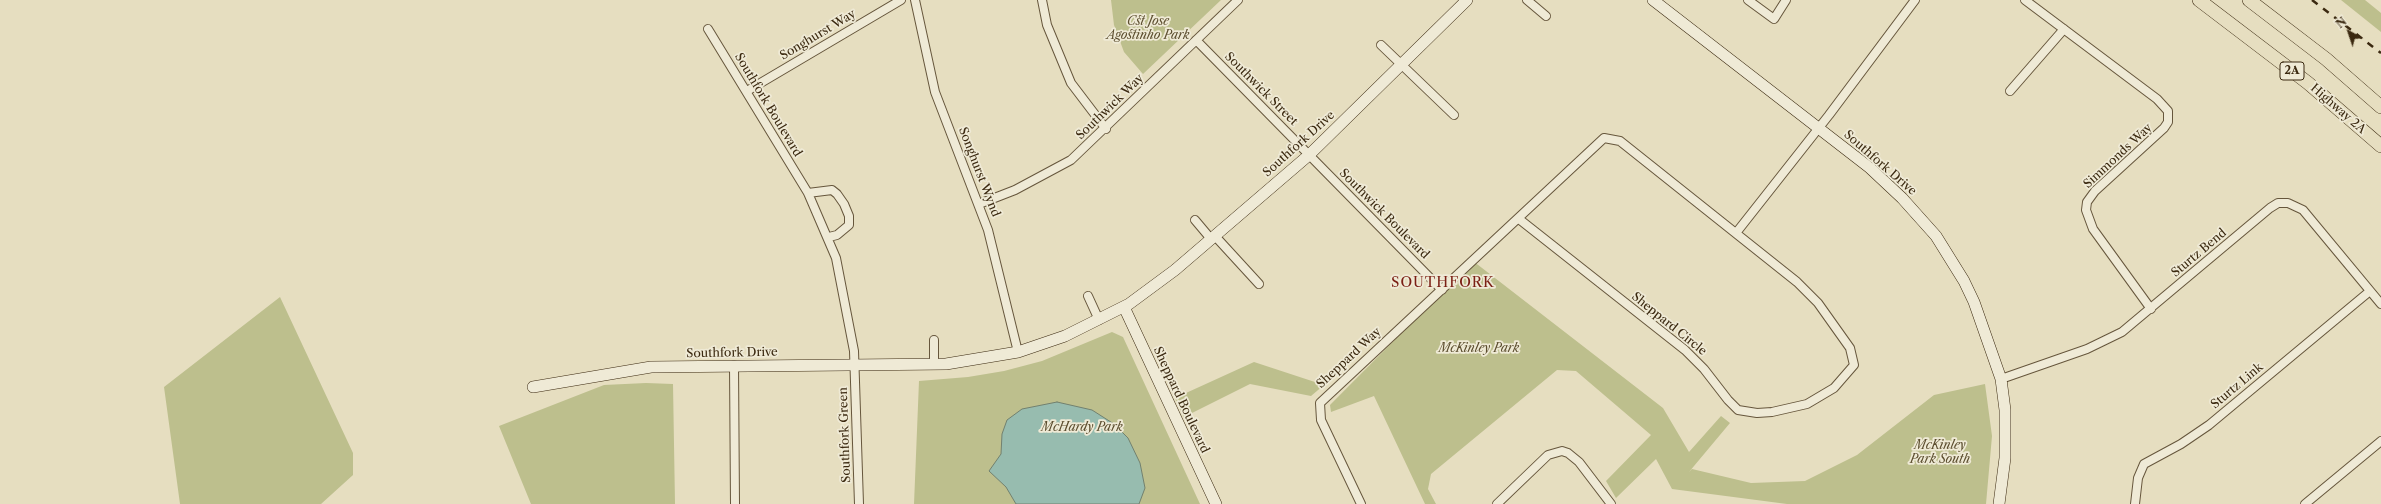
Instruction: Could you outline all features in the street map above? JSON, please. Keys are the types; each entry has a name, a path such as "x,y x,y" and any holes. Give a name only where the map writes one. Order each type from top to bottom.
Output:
{"main road":[{"name":"Highway 2A","path":"2199,0 2308,83 2381,146"},
{"name":"2A","path":"2249,0 2326,59 2381,107"}],"street":[{"name":"Songhurst Way","path":"747,92 902,0"},
{"name":"Songhurst Wynd","path":"915,0 935,92 988,230 1018,352"},
{"path":"1042,0 1047,25 1071,83 1106,129"},
{"name":"Southwick Way","path":"979,204 1046,175 1071,160 1106,129 1238,0"},
{"name":"Southfork Drive","path":"533,387 651,367 934,364 1018,352 1053,341 1099,320 1160,283 1308,154 1467,0"},
{"path":"1527,0 1546,16"},
{"name":"Southfork Drive","path":"1653,0 1886,182 1936,236 1964,280 1974,302 1996,362 2000,379 2004,410 2005,458 1999,504"},
{"path":"1748,0 1774,19 1786,0"},
{"path":"1736,233 1915,0"},
{"name":"Simmonds Way","path":"2025,0 2157,99 2168,111 2168,122 2164,128 2095,192 2087,202 2086,210 2093,229 2151,309"},
{"name":"Southfork Boulevard","path":"708,29 808,193 829,237 845,298 855,365"},
{"path":"2010,91 2064,29"},
{"name":"Southwick Street","path":"1196,40 1308,154"},
{"path":"1381,45 1454,115"},
{"name":"Sheppard Circle","path":"1442,290 1519,219 1598,142 1604,138 1612,138 1620,141 1808,292 1828,315 1850,348 1854,365 1850,372 1823,396 1807,404 1772,412 1757,413 1738,410 1728,400 1704,369 1685,350 1519,219"},
{"name":"Southwick Boulevard","path":"1308,154 1442,290"},
{"path":"808,193 832,190 844,204 849,216 849,225 838,235 829,237"},
{"name":"Sturtz Bend","path":"2000,379 2100,344 2122,332 2270,208 2278,203 2288,203 2303,210 2381,304"},
{"path":"1195,220 1259,284"},
{"name":"Sheppard Way","path":"1362,504 1321,420 1320,403 1326,395 1442,290"},
{"name":"Sturtz Link","path":"2135,504 2138,478 2144,464 2181,444 2208,425 2370,291"},
{"path":"1088,296 1099,320"},
{"name":"Sheppard Boulevard","path":"1124,306 1216,504"},
{"path":"934,340 934,364"},
{"path":"734,365 735,504"},
{"name":"Southfork Green","path":"855,365 859,504"},
{"path":"2305,504 2381,441"},
{"path":"1497,504 1548,455 1562,452 1568,453 1579,462 1611,504"}],"green space":[{"name":"Cst Jose Agostinho Park","path":"1111,0 1221,0 1143,74 1124,52 1114,25"},
{"path":"2341,0 2365,0 2381,13 2381,32"},
{"name":"McKinley Park","path":"1473,261 1663,408 1689,452 1721,416 1730,423 1689,472 1692,469 1751,483 1805,481 1857,455 1934,395 1985,384 1992,436 1986,504 1787,504 1672,489 1656,459 1616,498 1606,481 1651,435 1576,371 1557,370 1431,474 1428,489 1436,504 1425,504 1374,396 1331,412 1330,405"},
{"path":"280,297 353,453 353,475 321,504 180,504 164,387"},
{"name":"McHardy Park","path":"1112,332 1123,337 1200,504 914,504 919,381 968,377 1004,371 1042,361"},
{"path":"1254,362 1324,385 1311,396 1250,384 1184,417 1175,398"},
{"path":"646,383 673,384 675,504 531,504 499,426 604,385"}],"water":[{"path":"1057,402 1092,410 1114,424 1128,438 1140,463 1145,488 1139,504 1016,504 1006,487 989,471 1001,454 1002,434 1007,420 1022,409"}],"railway":[{"path":"2312,0 2381,53"}],"district":[{"name":"SOUTHFORK","path":"1443,283"}],"park label":[{"name":"McKinley Park South","path":"1940,453"}]}
